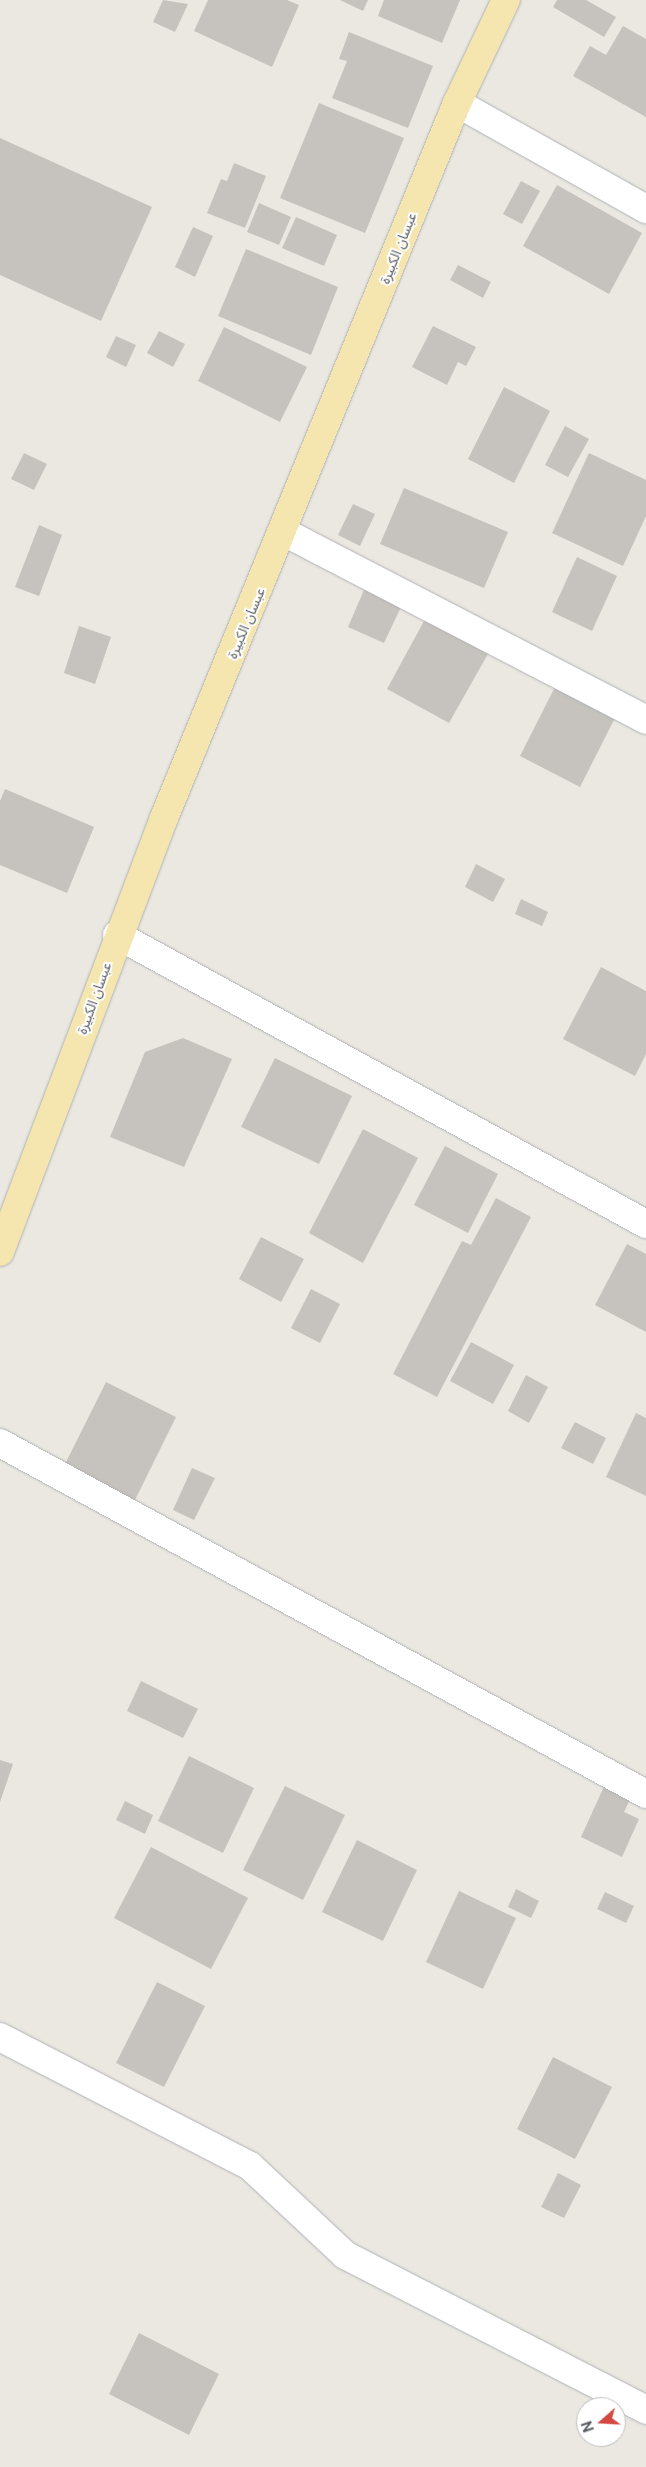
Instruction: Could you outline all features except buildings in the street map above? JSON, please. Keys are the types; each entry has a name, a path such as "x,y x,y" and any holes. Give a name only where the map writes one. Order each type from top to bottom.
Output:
{"main road":[{"name":"عبسان الكبيرة","path":"0,1252 117,935 284,532 457,103 506,0"}],"street":[{"path":"457,103 646,209"},
{"path":"284,532 646,720"},
{"path":"117,935 646,1224"},
{"path":"0,1443 646,1794"},
{"path":"0,2037 250,2166 345,2256 646,2410"}]}
